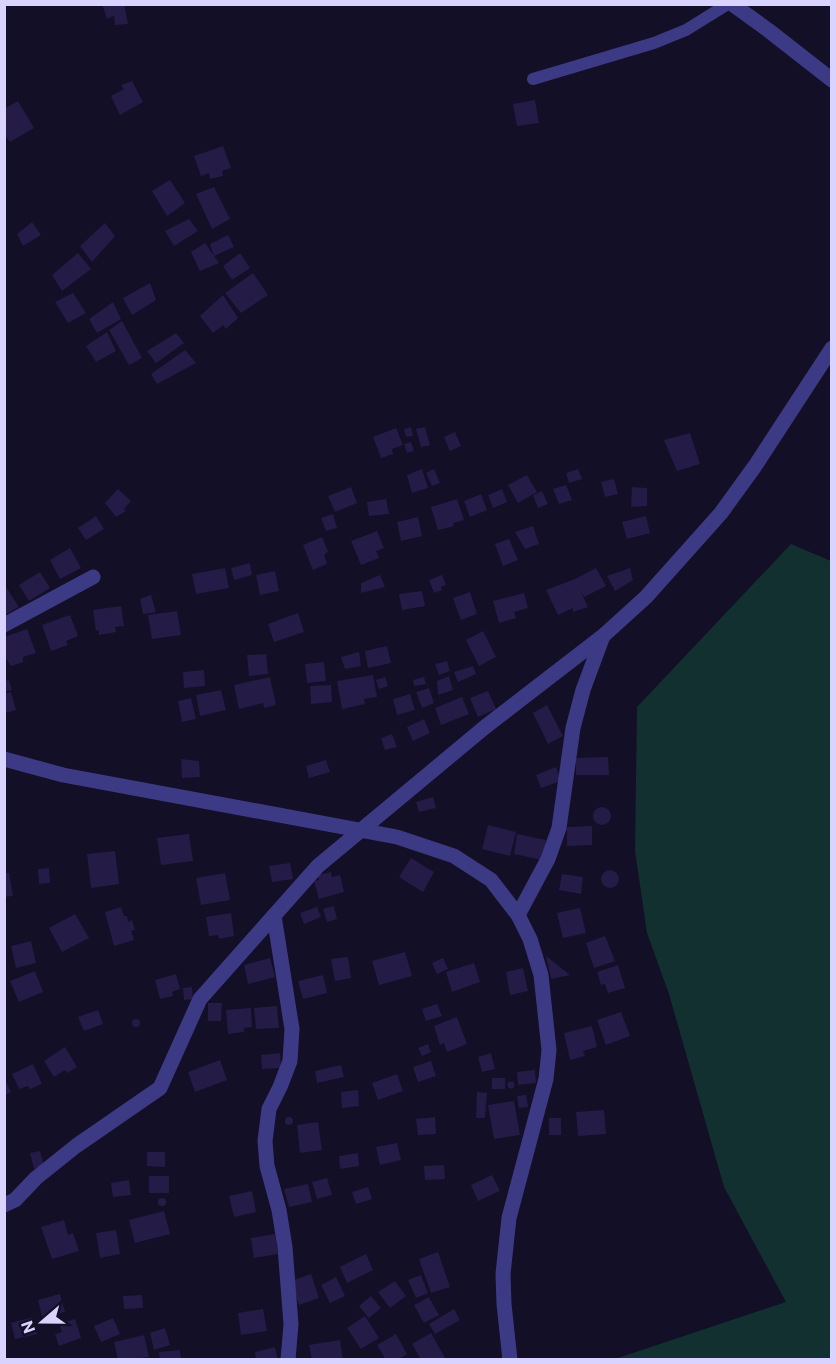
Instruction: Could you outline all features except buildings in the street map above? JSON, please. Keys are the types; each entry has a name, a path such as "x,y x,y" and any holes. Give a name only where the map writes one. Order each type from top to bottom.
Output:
{"street":[{"path":"730,4 768,30 831,80"},
{"path":"4,1205 15,1200 36,1178 76,1146 160,1088 200,999 318,866 485,727 603,636 646,597 721,513 755,466 831,348"},
{"path":"4,625 93,577"},
{"path":"518,915 548,859 559,828 573,728 583,690 603,636"},
{"path":"4,759 63,775 359,832 397,837 454,856 491,880 518,915 530,939 541,975 549,1050 546,1079 509,1218 503,1274 510,1359"},
{"path":"274,916 292,1029 290,1061 269,1109 265,1140 267,1166 279,1210 285,1247 291,1324 288,1359"}],"lane":[{"path":"533,79 654,43 686,30 730,4"}],"green space":[{"path":"791,544 831,561 831,1359 615,1359 786,1302 724,1187 669,994 647,933 635,851 637,707"}]}
